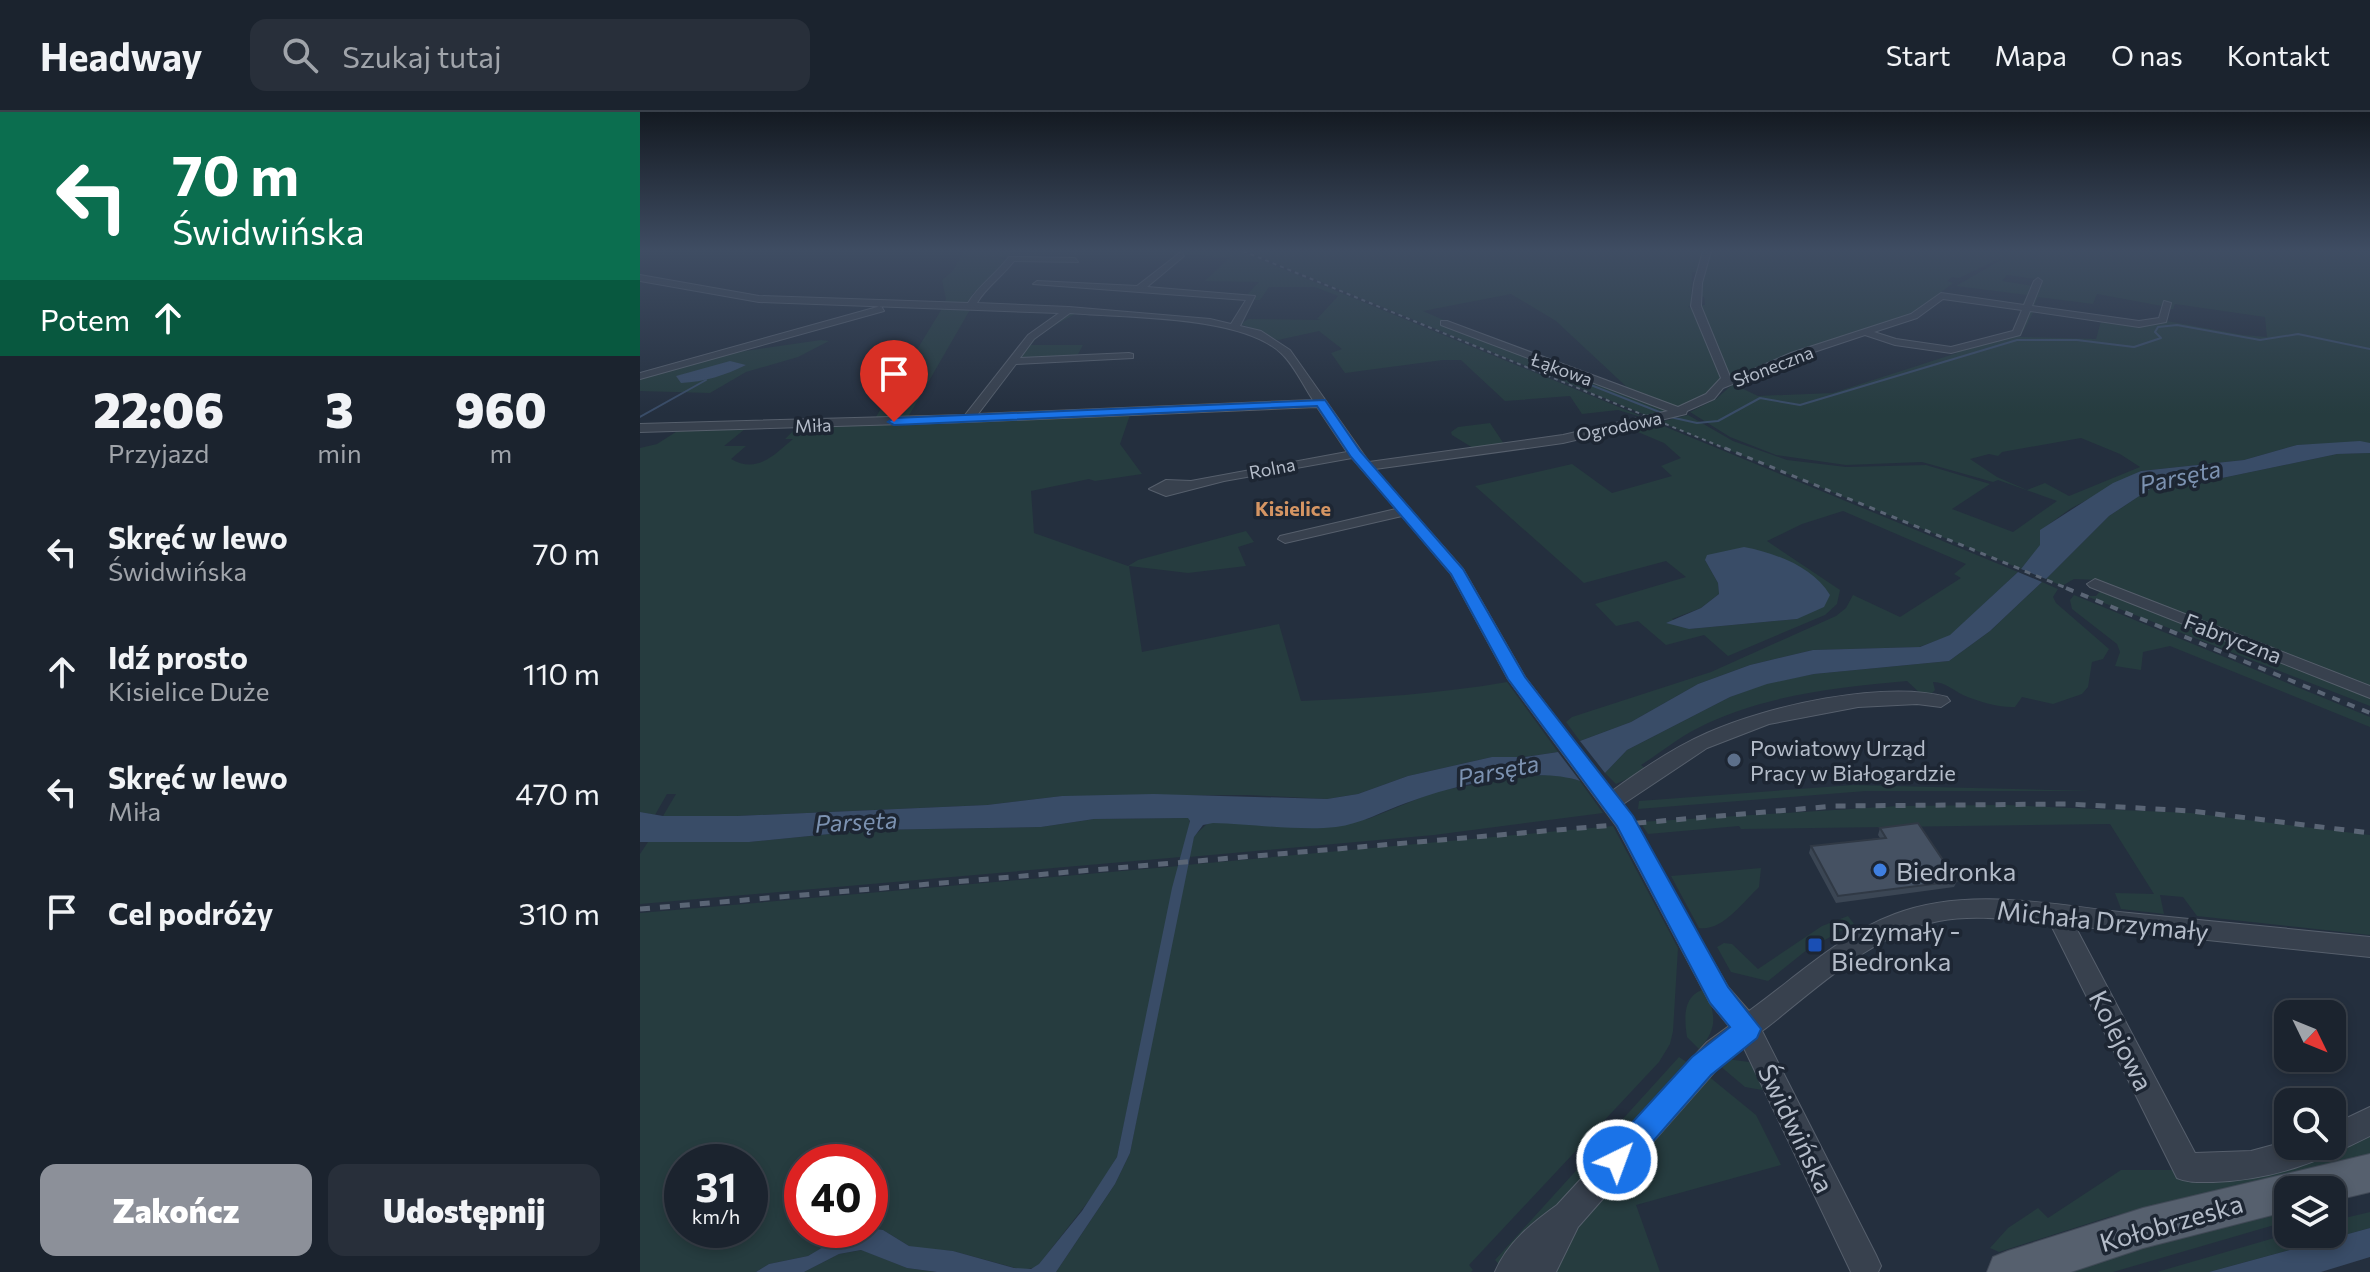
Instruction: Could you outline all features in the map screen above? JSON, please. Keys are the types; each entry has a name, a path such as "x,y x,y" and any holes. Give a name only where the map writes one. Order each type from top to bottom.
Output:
{"main road":[{"name":"Kołobrzeska","path":"2346,1178 2370,1173"},
{"name":"Kołobrzeska","path":"2008,1272 2143,1228 2274,1194"}],"street":[{"path":"640,376 895,305"},
{"name":"Świdwińska","path":"940,305 1069,310 1235,326 1268,337 1284,349 1355,454 1458,572 1517,679 1605,794 1639,845 1719,995 1748,1029 1865,1266"},
{"path":"1235,326 1248,305"},
{"path":"1696,305 1724,371 1725,385"},
{"name":"Słoneczna","path":"1725,385 1795,355 1914,316 1929,305"},
{"name":"Słoneczna","path":"2007,305 2144,324 2163,320 2166,305"},
{"path":"1867,333 1895,342 1951,350 2017,333 2029,305"},
{"path":"968,419 1034,333 1069,310"},
{"name":"Łąkowa","path":"1444,323 1682,412"},
{"path":"1012,361 1129,356"},
{"name":"Ogrodowa","path":"1365,466 1602,432 1682,412 1711,398 1725,385"},
{"name":"Miła","path":"640,428 968,419 1321,403"},
{"name":"Rolna","path":"1189,485 1355,454"},
{"path":"1285,539 1405,511"},
{"name":"Fabryczna","path":"2095,584 2370,692"},
{"path":"1605,794 1695,746 1739,728 1882,697 1941,701"},
{"name":"Michała Drzymały","path":"1511,1272 1539,1237 1568,1216 1701,1066 1867,939 1895,923 1969,908 2056,913 2370,947"},
{"name":"Kolejowa","path":"2056,913 2187,1168 2251,1166 2274,1159"},
{"path":"2346,1133 2370,1121"},
{"name":"Michała Drzymały","path":"1539,1272 1568,1216"}],"green space":[{"path":"908,305 1006,308 971,308 907,419 874,420 943,307 888,308"},
{"path":"1330,305 1371,305 1648,419 1618,410 1582,414 1570,396 1505,401 1461,360 1345,373 1331,353 1342,349 1319,331 1278,340 1241,324 1248,319 1321,320 1317,319"},
{"path":"1378,305 1453,305 1423,311 1446,321 1441,323 1670,410 1653,418"},
{"path":"1530,305 1691,305 1688,307 1693,308 1722,378 1701,401 1676,408 1631,391 1556,321"},
{"path":"1699,305 1925,305 1911,316 1734,376 1729,374"},
{"path":"2183,305 2370,305 2370,443 2297,445 2244,460 2141,471 2070,509 2041,530 2041,545 2021,569 1660,422 1688,415 1733,441 1787,460 1846,467 1926,465 1990,484 1952,509 2013,532 2057,501 1998,480 1993,482 1922,462 1846,465 1776,455 1730,437 1690,412 1716,399 1733,384 1758,396 1833,393 1957,353 1952,351 2019,335 2030,311 2034,311 2020,337 2096,339 2101,321 2097,319 2149,326 2167,321 2267,337 2265,317","holes":["2081,438 2120,454 2140,467 2069,496 2045,483 2027,490 1997,477 1970,459"]},
{"path":"1073,312 1102,314 1075,314 1041,333 1031,345 1083,345 1077,356 1019,358 1036,334"},
{"path":"829,341 798,357 746,372 710,393 640,391 640,378 724,354"},
{"path":"1130,415 1120,444 1142,474 1095,481 1089,479 1031,491 1034,533 1128,566 1138,560 1246,531 1254,542 1238,547 1246,566 1188,573 1129,566 1142,652 1279,624 1301,701 1404,695 1507,682 1558,752 1524,757 1492,757 1408,776 1358,794 1327,799 1249,795 1062,796 987,805 737,816 663,816 676,794 667,794 655,815 640,812 640,448 657,444 679,430 745,429 724,446 746,446 731,459 749,464 765,461 779,451 793,439 785,439 796,428"},
{"path":"1490,423 1504,444 1473,448 1451,432 1458,427"},
{"path":"1656,423 2018,572 1950,636 1919,647 1813,650 1750,665 1698,684 1631,722 1580,741 1566,722 1572,717 1711,672 1836,616 1846,608 1853,595 1900,617 1961,578 1954,574 1966,564 1843,511 1802,524 1767,541 1840,590 1837,604 1825,615 1728,656 1704,635 1666,645 1638,621 1616,626 1595,604 1686,577 1666,561 1584,583 1475,486 1572,464 1612,493 1672,476 1661,466 1681,458 1664,443 1633,430","holes":["1705,560 1797,619 1689,629 1672,619 1701,608 1719,594 1718,583"]},
{"path":"2370,453 2370,687 2100,580 2074,579 2062,586 2046,579 2109,516 2153,487 2222,478 2337,454"},
{"path":"2042,582 2058,589 2053,597 2056,603 2109,649 2103,659 2092,662 2088,687 2082,694 2053,704 2022,697 2015,707 2009,707 1975,700 1933,682 1935,690 1931,694 1921,694 1907,681 1827,690 1773,701 1722,717 1691,732 1641,765 1647,770 1616,784 1605,773 1627,750 1730,697 1767,683 1814,674 1949,661 1990,631"},
{"path":"2101,590 2370,694 2370,706 2086,596 2096,596"},
{"path":"2074,595 2370,717 2370,727 2170,646 2143,652 2141,670 2115,666 2120,652 2117,644 2072,609 2070,600"},
{"path":"1560,774 1580,781 1603,813 1434,835 1189,857 1194,836 1208,823 1368,819 1437,791"},
{"path":"1853,785 2093,791 1866,791 1638,809 1639,801"},
{"path":"2005,805 2191,813 2370,835 2370,935 2197,916 2183,897 2160,895 2164,914 2121,909 2115,893 2154,894 2110,824 1741,829 1739,826 1648,834 1640,822 1898,806"},
{"path":"1189,818 1181,857 640,904 640,854 648,842 749,842 870,830 1041,827 1094,819"},
{"path":"1613,826 1678,948 1670,1044 1659,1062 1469,1265 1473,1270 1471,1272 1056,1272 1115,1184 1130,1153 1186,865"},
{"path":"1179,866 1117,1157 1098,1189 1037,1267 1023,1270 953,1251 922,1249 909,1246 888,1233 888,1144 784,1144 784,1248 822,1248 808,1256 769,1264 756,1272 640,1272 640,913"},
{"path":"1761,868 1759,887 1732,914 1708,928 1699,928 1671,876"},
{"path":"1848,916 1854,924 1808,949 1768,981 1731,972 1717,947 1724,943 1732,944 1758,969 1822,926"},
{"path":"1705,989 1713,1020 1710,1034 1699,1049 1687,1037 1686,1015 1692,996"},
{"path":"1679,1057 1688,1063 1503,1269 1495,1260"},
{"path":"1727,1059 1749,1062 1768,1091 1745,1087 1719,1065"},
{"path":"1707,1075 1756,1115 1781,1165 1636,1205 1660,1272 1549,1272 1563,1242"},
{"path":"2370,1132 2370,1154 2346,1160 2346,1143"},
{"path":"2345,1160 2109,1217 1999,1252 1990,1248 2008,1228 2038,1208 2048,1218 2121,1170 2177,1170"},
{"path":"2274,1210 2274,1225 2113,1272 2067,1272 2122,1253"},
{"path":"2370,1212 2370,1228 2346,1235 2346,1218"},
{"path":"2274,1238 2274,1248 2297,1248 2209,1272 2157,1272"},
{"path":"862,1250 907,1268 937,1272 804,1272 839,1254"}],"water":[{"path":"730,361 746,365 698,381 681,383 676,376"},
{"name":"Parsęta","path":"2370,443 2370,453 2337,454 2222,478 2153,487 2109,516 2046,579 2021,569 2040,545 2040,530 2113,483 2141,471 2244,460 2297,445"},
{"path":"1744,547 1781,557 1804,569 1830,595 1824,607 1797,619 1689,629 1666,623 1701,608 1719,594 1718,583 1705,560 1707,555"},
{"path":"2018,572 2042,582 1990,631 1949,661 1814,674 1767,684 1730,697 1627,750 1605,773 1580,741 1631,722 1698,684 1750,665 1813,650 1920,647 1950,635"},
{"name":"Parsęta","path":"1558,752 1580,781 1539,775 1468,784 1336,827 1203,825 1194,837 1130,1153 1115,1184 1056,1272 937,1272 907,1268 861,1250 839,1254 804,1272 756,1272 769,1264 808,1256 822,1248 888,1248 888,1233 909,1246 953,1251 1014,1268 1031,1269 1039,1264 1082,1211 1117,1157 1172,888 1190,821 1188,818 1094,819 1041,827 870,830 749,842 640,842 640,812 663,816 737,816 987,805 1062,796 1154,794 1327,799 1358,794 1408,776 1492,757 1525,757"},
{"path":"2370,1228 2370,1257 2321,1272 2209,1272 2297,1248 2346,1248 2346,1235"}],"building":[{"name":"Biedronka","path":"1918,823 1957,881 1838,896 1811,846 1886,838 1880,828"}],"waterway":[{"path":"1670,417 1697,423 1718,421 1760,398 1800,405 2017,340 2077,340 2134,347 2161,338 2155,332 2158,327 2177,325 2260,340 2298,334 2370,349"},
{"path":"1545,367 1662,413"},
{"path":"640,417 706,380"}],"railway":[{"path":"1375,305 1729,450"},
{"path":"1725,448 2071,590"},
{"path":"2066,588 2370,713"},
{"path":"640,909 1835,806 2069,804 2191,811 2370,833"}],"place":[{"name":"Powiatowy Urząd Pracy w Białogardzie","path":"1734,760"},
{"name":"Biedronka","path":"1880,870"},
{"name":"Drzymały - Biedronka","path":"1815,945"}],"district":[{"name":"Kisielice","path":"1293,508"}],"route":[{"path":"894,422 1321,403 1355,454 1458,572 1517,679 1625,822 1719,995 1748,1029 1716,1051 1701,1066 1617,1160"}]}
